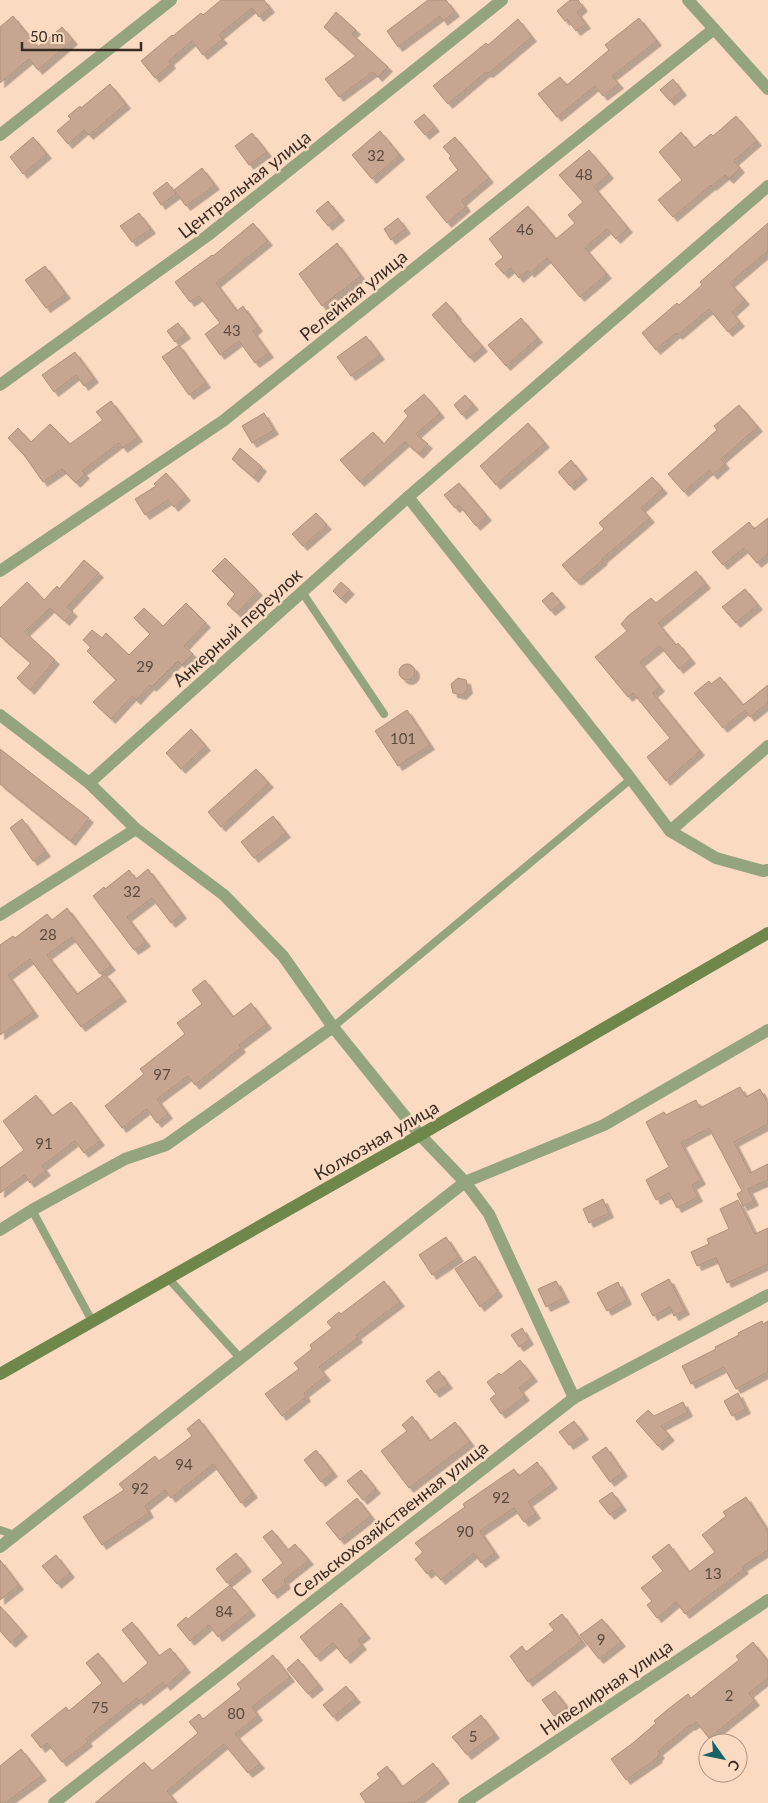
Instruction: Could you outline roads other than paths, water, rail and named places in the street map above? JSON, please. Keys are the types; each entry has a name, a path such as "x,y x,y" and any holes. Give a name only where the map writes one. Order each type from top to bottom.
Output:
{"main road":[{"name":"Колхозная улица","path":"0,1374 420,1135 768,933"}],"street":[{"path":"0,135 171,0"},
{"name":"Центральная улица","path":"0,385 207,236 502,0"},
{"path":"688,0 768,89"},
{"name":"Релейная улица","path":"0,571 223,421 714,29"},
{"name":"Анкерный переулок","path":"89,784 408,497 768,186"},
{"path":"408,497 670,831 716,858 763,871 768,870"},
{"path":"0,714 89,784 136,829 224,894 283,956 333,1027 420,1135 465,1182 489,1214 574,1398"},
{"path":"670,831 768,746"},
{"path":"0,915 136,829"},
{"path":"0,1230 32,1210 125,1159 166,1145 333,1027"},
{"path":"0,1547 465,1182 604,1125 768,1030"},
{"name":"Сельскохозяйственная улица","path":"54,1803 574,1398 768,1295"},
{"name":"Нивелирная улица","path":"464,1803 768,1600"}],"lane":[{"path":"302,592 384,714"},
{"path":"333,1027 631,779"},
{"path":"32,1210 92,1321"},
{"path":"168,1278 241,1359"},
{"path":"0,1530 14,1535"}]}
